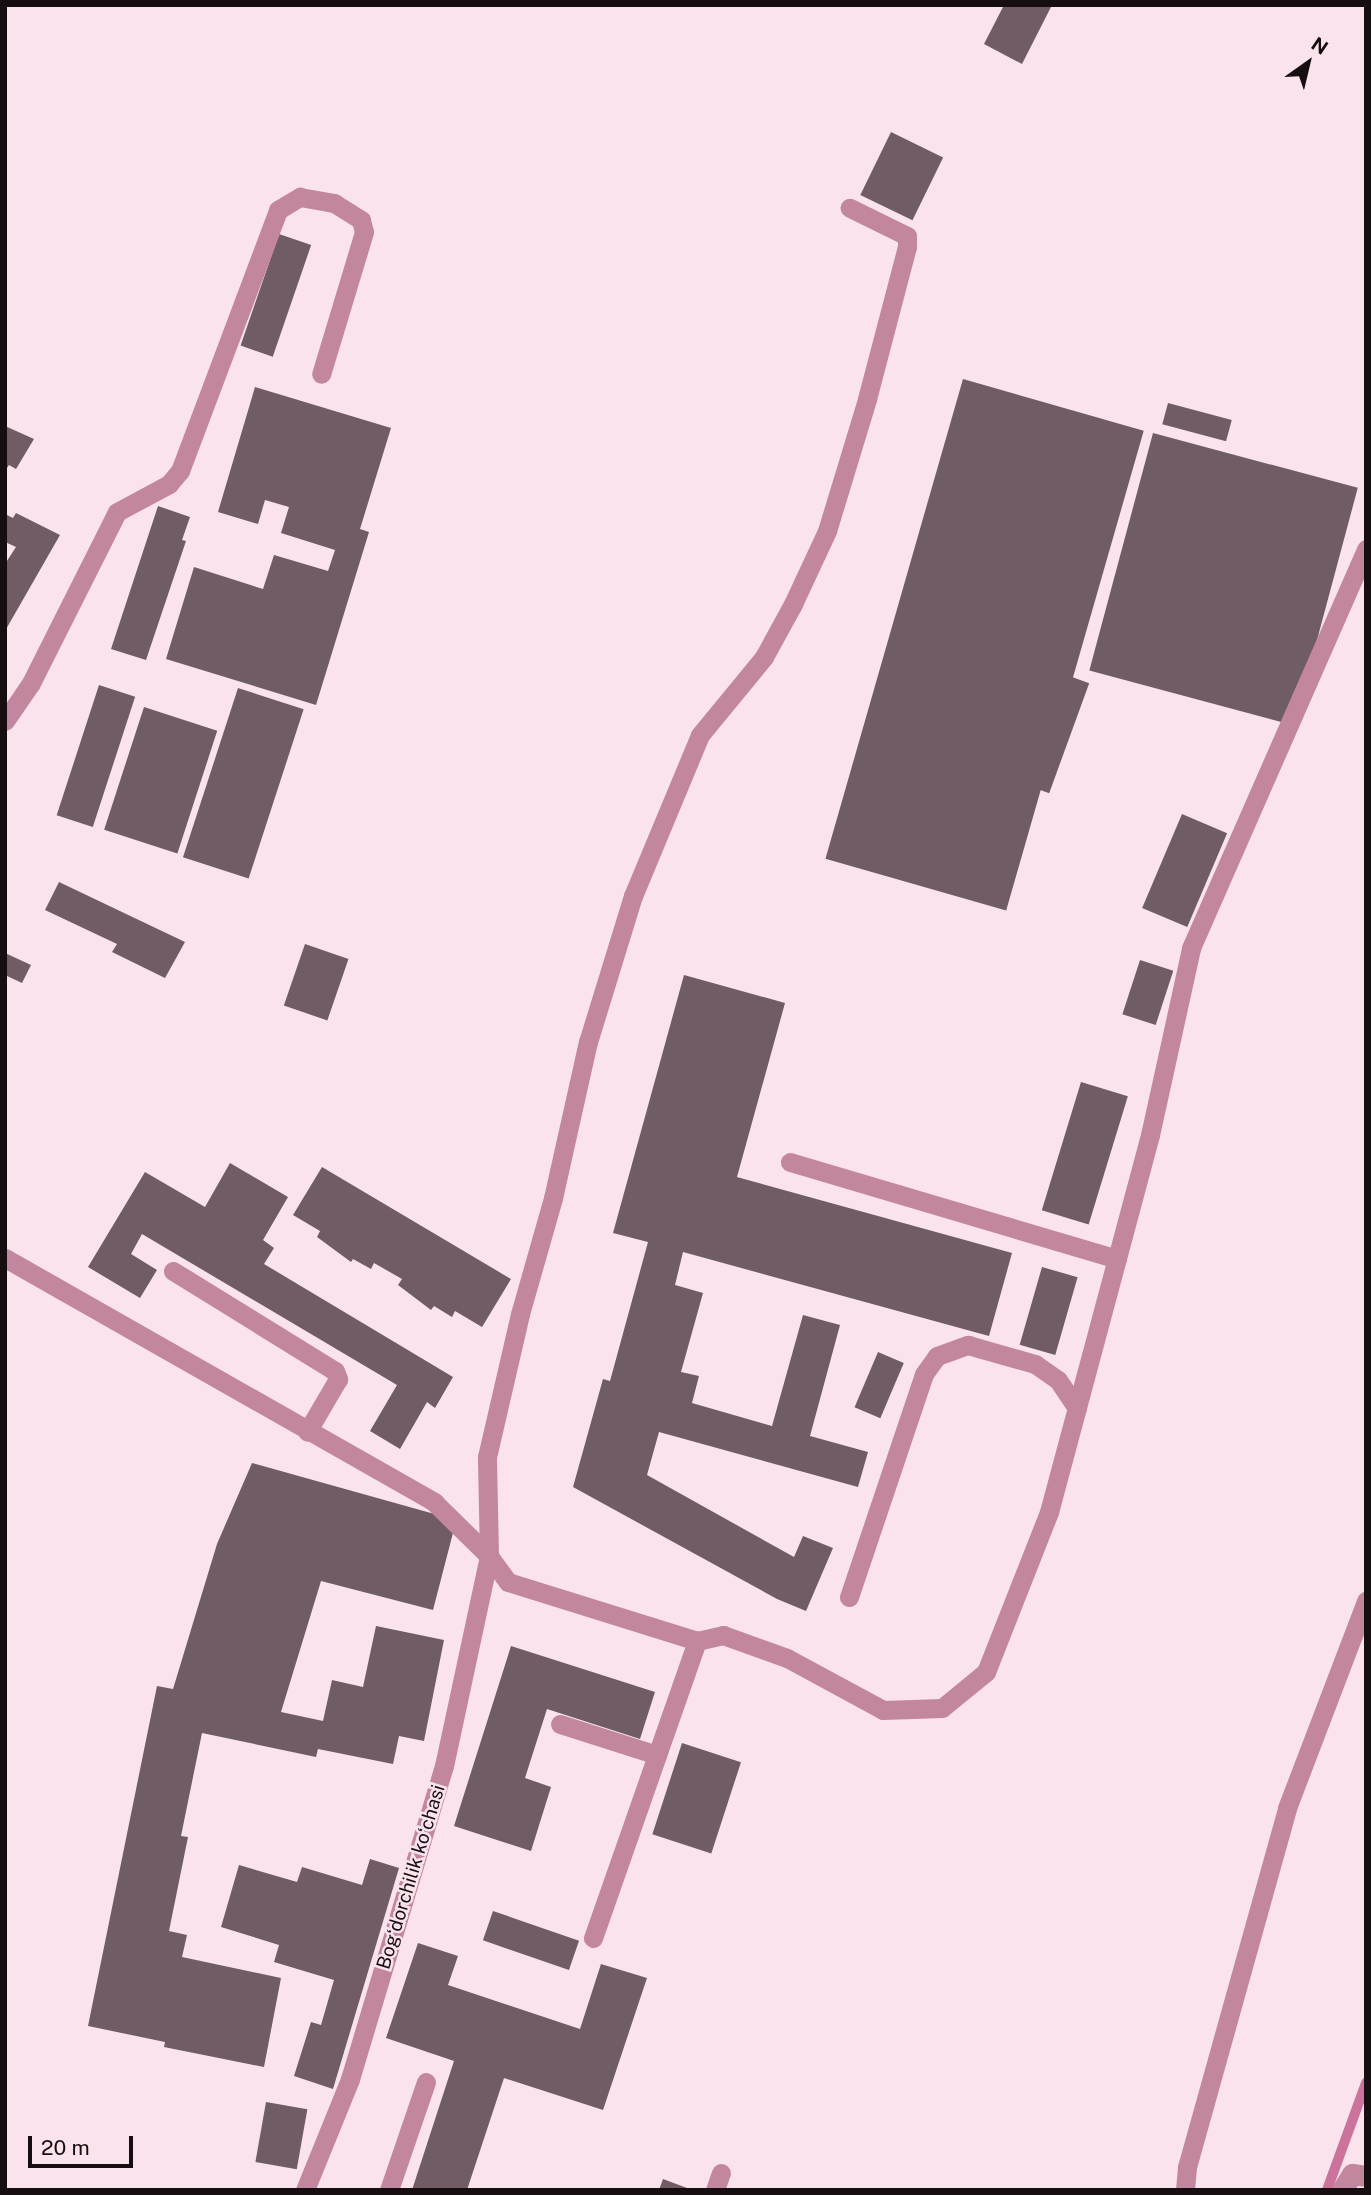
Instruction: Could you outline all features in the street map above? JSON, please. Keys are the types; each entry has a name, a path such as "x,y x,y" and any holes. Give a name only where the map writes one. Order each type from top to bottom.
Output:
{"street":[{"path":"1342,2190 1352,2174 1366,2176"}],"lane":[{"path":"5,721 31,683 117,512 169,484 180,471 278,210 300,197 334,203 361,220 364,232 321,373"},
{"name":"Bogʻdorchilik koʻchasi","path":"305,2190 350,2078 444,1766 489,1556 487,1457 520,1314 553,1198 588,1042 634,896 701,735 764,657 793,604 827,531 867,399 907,247 907,236 850,208"},
{"path":"5,1258 434,1502 489,1556 508,1582 697,1641 723,1635 787,1658 883,1710 942,1708 986,1672 1049,1512 1150,1135 1191,948 1366,550"},
{"path":"790,1162 1117,1259"},
{"path":"173,1271 335,1371 338,1379 307,1432"},
{"path":"849,1597 924,1374 937,1356 968,1345 1035,1364 1058,1380 1077,1408"},
{"path":"1185,2190 1187,2167 1287,1808 1366,1601"},
{"path":"593,1938 697,1641"},
{"path":"560,1724 657,1755"},
{"path":"389,2190 426,2082"}],"building":[{"path":"1004,5 1052,5 1022,64 984,44"},
{"path":"891,132 943,157 912,220 860,195"},
{"path":"279,234 311,245 273,357 241,346"},
{"path":"963,379 1144,431 1006,910 825,859"},
{"path":"255,387 391,428 360,529 369,532 316,705 166,659 194,567 263,589 274,555 328,571 335,550 281,533 289,507 265,500 258,524 218,512"},
{"path":"1168,403 1232,420 1226,441 1162,424"},
{"path":"5,426 34,439 16,469 9,465 5,471"},
{"path":"1153,433 1358,488 1294,725 1089,671"},
{"path":"158,506 190,517 182,540 186,541 146,660 111,649"},
{"path":"16,513 60,535 5,631 5,564 16,547 5,542 5,514 13,518"},
{"path":"1061,673 1089,683 1049,793 1021,783"},
{"path":"99,685 135,697 93,827 57,815"},
{"path":"238,688 304,709 249,879 183,857"},
{"path":"144,707 217,731 177,853 104,830"},
{"path":"1182,814 1227,833 1187,927 1142,908"},
{"path":"59,882 185,942 165,978 112,952 117,944 45,910"},
{"path":"305,944 348,959 327,1020 284,1005"},
{"path":"5,953 31,965 22,983 5,975"},
{"path":"1140,960 1173,971 1156,1025 1122,1014"},
{"path":"684,975 785,1003 737,1177 1012,1253 989,1336 683,1252 675,1285 703,1293 681,1372 699,1376 692,1403 772,1426 803,1315 840,1325 810,1436 868,1452 858,1487 659,1432 647,1475 794,1557 803,1536 833,1548 806,1611 777,1599 573,1487 603,1379 610,1381 648,1242 613,1233"},
{"path":"1081,1082 1128,1096 1089,1224 1042,1210"},
{"path":"230,1163 288,1197 263,1240 274,1248 264,1264 453,1377 435,1408 427,1402 400,1449 370,1431 397,1385 142,1234 131,1254 157,1270 140,1298 88,1267 145,1172 205,1207"},
{"path":"322,1167 511,1279 482,1327 455,1311 452,1317 434,1306 431,1310 398,1285 402,1279 374,1263 371,1269 353,1259 351,1262 317,1237 320,1231 293,1215"},
{"path":"1042,1267 1078,1277 1055,1355 1020,1345"},
{"path":"878,1352 904,1363 880,1418 855,1407"},
{"path":"252,1463 438,1515 454,1529 433,1610 321,1581 281,1712 323,1721 332,1680 363,1687 376,1626 444,1640 424,1741 399,1736 393,1764 318,1749 316,1757 202,1733 181,1836 188,1837 169,1931 187,1935 182,1957 281,1978 264,2067 164,2047 165,2042 88,2026 157,1686 173,1689 217,1544"},
{"path":"511,1646 655,1692 640,1739 547,1709 525,1778 551,1787 531,1851 454,1826"},
{"path":"682,1743 741,1762 711,1853 652,1834"},
{"path":"370,1859 399,1868 333,2089 294,2076 311,2022 321,2025 334,1980 274,1962 279,1945 221,1927 239,1865 297,1882 302,1867 362,1885"},
{"path":"493,1911 579,1941 569,1970 483,1940"},
{"path":"418,1943 458,1956 448,1985 580,2029 601,1964 647,1978 603,2110 504,2078 467,2190 412,2190 454,2061 386,2038"},
{"path":"266,2102 307,2109 297,2169 255,2162"},
{"path":"663,2179 687,2188 659,2190"}],"waterway":[{"path":"1327,2190 1366,2083"}]}
